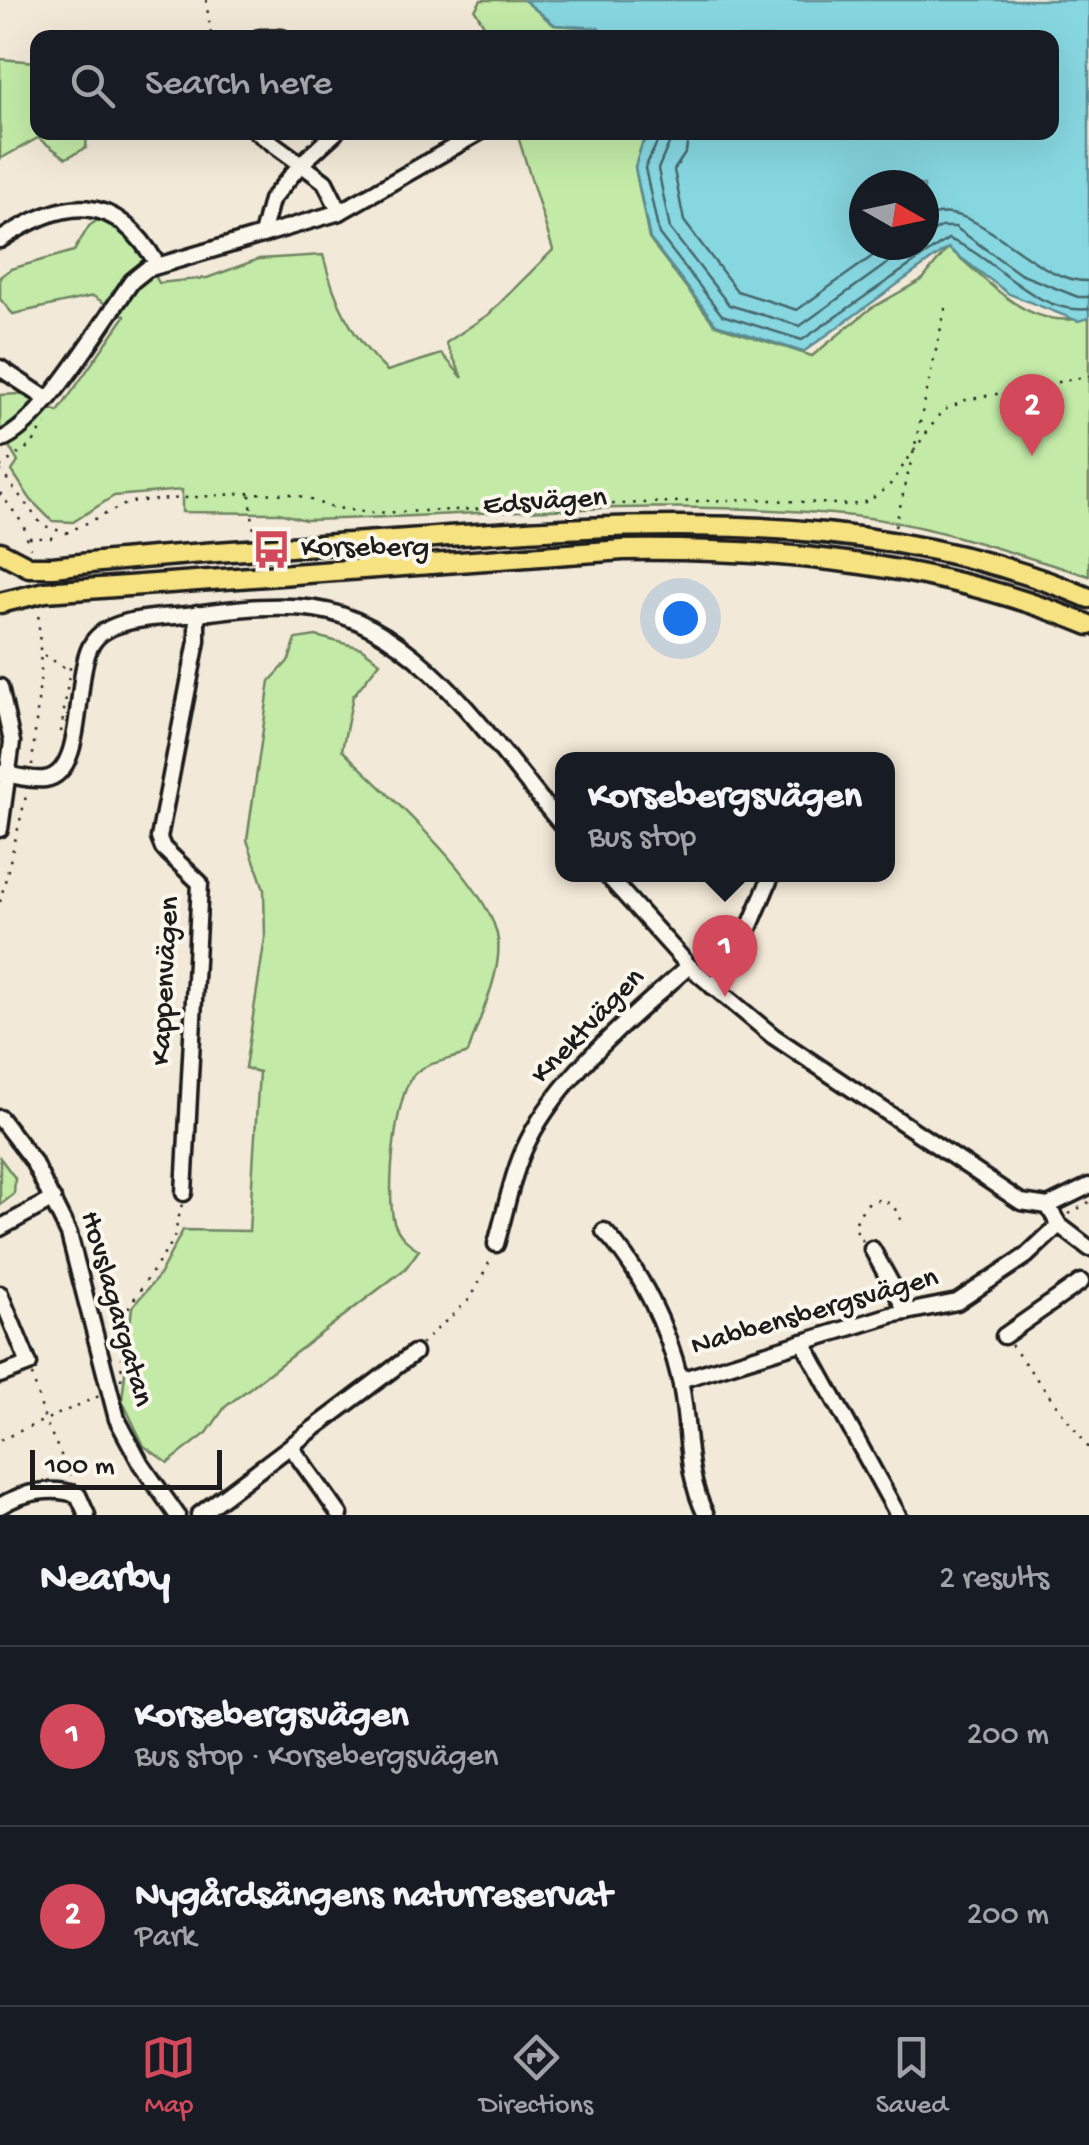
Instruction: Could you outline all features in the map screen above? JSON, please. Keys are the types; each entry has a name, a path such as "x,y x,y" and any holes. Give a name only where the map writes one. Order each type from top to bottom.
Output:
{"main road":[{"name":"Edsvägen","path":"0,552 29,566 53,567 679,524 787,529 891,543 968,559 1089,598"},
{"name":"Edsvägen","path":"2,603 44,592 577,553 717,549 872,565 961,585 1089,625"}],"street":[{"path":"269,140 325,182 340,212"},
{"path":"262,235 271,200 328,140"},
{"path":"0,440 24,428 132,281 158,264 340,212 467,140"},
{"path":"0,240 60,210 98,210 134,228 158,264"},
{"path":"0,368 44,404"},
{"path":"5,774 46,779 67,763 84,665 97,636 120,625 197,613 297,607 342,615 378,631 434,677 555,817"},
{"name":"Kappenvägen","path":"184,1193 200,884 163,848 160,838 197,641 197,613"},
{"path":"0,687 10,722 0,830"},
{"path":"613,882 689,966 772,1036 1020,1202 1048,1206 1089,1186"},
{"path":"712,986 739,952 769,882"},
{"name":"Knektvägen","path":"496,1244 522,1153 538,1122 573,1078 689,966"},
{"name":"Hovslagargatan","path":"0,1118 33,1161 53,1199 78,1263 108,1392 126,1438 176,1515"},
{"path":"0,1228 53,1199"},
{"path":"1048,1206 1059,1225 1089,1248"},
{"name":"Nabbensbergsvägen","path":"680,1380 970,1296 1059,1225"},
{"name":"Nabbensbergsvägen","path":"604,1231 626,1253 680,1380 690,1460 706,1515"},
{"path":"872,1248 908,1312"},
{"path":"1004,1336 1087,1280"},
{"path":"0,1294 6,1321 29,1364 0,1374"},
{"path":"803,1342 898,1515"},
{"path":"200,1515 414,1353"},
{"path":"290,1447 340,1515"},
{"path":"0,1506 36,1492 78,1494 86,1515"}],"path":[{"path":"206,0 210,30"},
{"path":"891,543 946,305"},
{"path":"44,404 47,419 41,432 0,468 42,525 53,531 75,530 130,502 250,493 294,494 330,507 371,514 755,499 851,504 869,501 911,460 942,411 966,400 1089,376"},
{"path":"0,493 28,538 30,548"},
{"path":"250,493 254,532 258,534"},
{"path":"28,538 51,538 53,531"},
{"path":"37,603 41,653 32,763 42,765"},
{"path":"41,653 68,670"},
{"path":"60,748 71,660"},
{"path":"0,902 16,851 29,778"},
{"path":"0,1440 108,1392 121,1380 124,1314 173,1241 184,1193"},
{"path":"872,1248 856,1232 855,1220 870,1201 879,1199 893,1206 902,1226"},
{"path":"414,1353 472,1298 496,1244"},
{"path":"1004,1336 1089,1448"},
{"path":"29,1364 45,1420 78,1494"}],"green space":[{"path":"481,0 524,0 554,25 600,30 487,30 475,10"},
{"path":"0,59 30,61 30,140 34,140 0,159"},
{"path":"41,140 87,140 86,148 66,158"},
{"path":"519,140 646,140 635,167 649,239 715,325 812,356 870,309 923,279 948,248 1029,311 1067,320 1089,316 1089,576 913,526 785,511 579,509 305,520 279,513 182,512 182,490 114,496 73,522 52,521 31,500 12,471 18,462 0,431 0,395 20,394 58,412 125,316 93,296 13,314 0,299 0,277 11,269 74,251 89,226 99,219 135,245 159,283 207,278 259,259 323,255 346,318 387,371 442,354 463,378 446,343 489,314 553,250"},
{"path":"316,636 361,648 380,662 353,696 342,750 408,813 477,893 498,940 496,968 468,1053 417,1072 401,1105 394,1147 392,1209 398,1231 419,1250 405,1269 225,1407 207,1433 168,1463 144,1446 122,1400 132,1307 158,1277 183,1230 249,1231 259,1072 245,1068 265,938 264,889 247,840 270,681 289,660 296,639"},
{"path":"0,1158 15,1178 14,1194 0,1205"}],"water":[{"path":"524,0 1089,0 1089,318 1078,321 1009,294 948,248 939,254 939,170 849,170 849,260 931,260 803,352 716,324 650,239 635,167 646,140 1059,140 1059,30 600,30 555,25"}],"place":[{"name":"Nygårdsängens naturreservat","path":"1032,456"},
{"name":"Korseberg","path":"271,549"},
{"name":"Korsebergsvägen","path":"725,997"}]}
